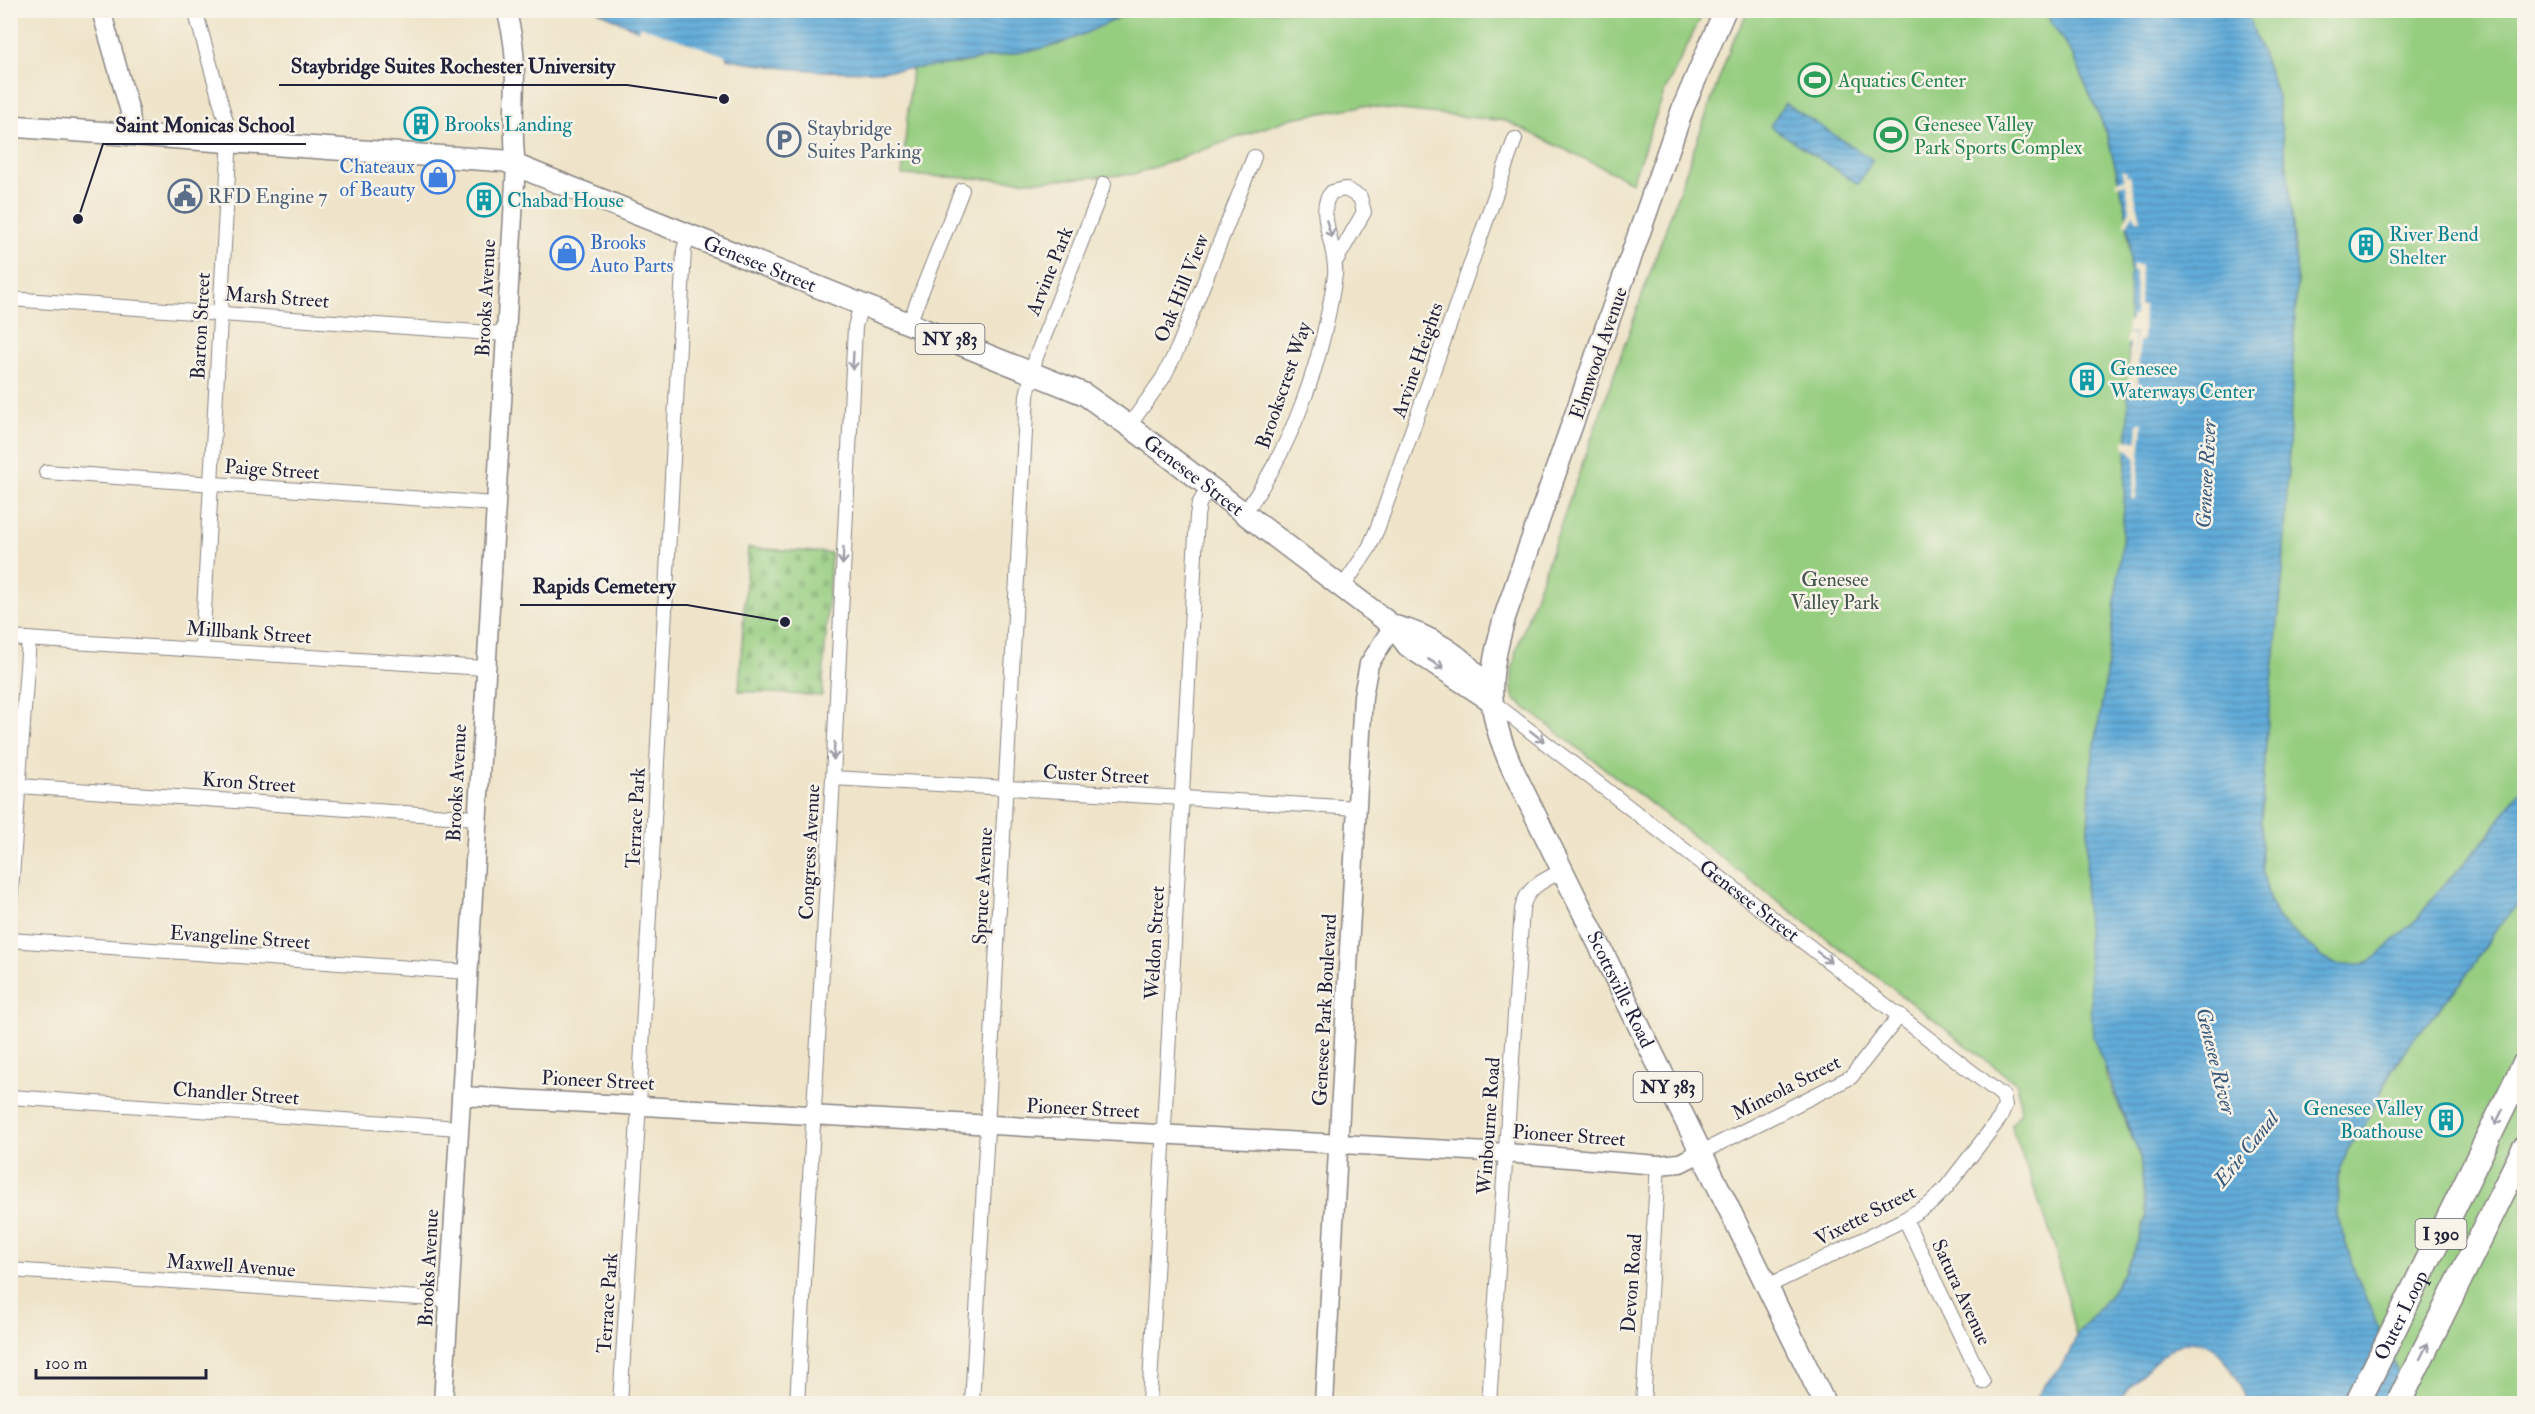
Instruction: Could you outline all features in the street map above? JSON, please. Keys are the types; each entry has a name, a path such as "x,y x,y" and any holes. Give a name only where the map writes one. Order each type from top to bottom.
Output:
{"highway":[{"name":"Outer Loop","path":"2357,1404 2524,1065"},
{"name":"Outer Loop","path":"2398,1404 2524,1149"}],"main road":[{"name":"Elmwood Avenue","path":"1490,700 1491,670 1505,616 1683,108 1725,10"},
{"name":"Genesee Street","path":"10,126 500,160 516,165 1084,394 1393,626 1408,646 1490,700"},
{"name":"Scottsville Road","path":"1490,700 1494,720 1507,756 1825,1404"}],"street":[{"path":"101,10 130,112 132,135"},
{"name":"Barton Street","path":"195,10 228,126 230,141 202,648"},
{"path":"506,10 517,58 514,135 516,165"},
{"path":"516,165 524,145 529,73 527,48 517,10"},
{"name":"Arvine Heights","path":"1342,588 1369,548 1378,527 1515,139"},
{"name":"Oak Hill View","path":"1129,426 1159,384 1178,348 1254,157"},
{"name":"Brooks Avenue","path":"443,1404 516,165"},
{"name":"Arvine Park","path":"1031,371 1104,184"},
{"name":"Brookscrest Way","path":"1244,513 1277,465 1295,424 1325,322 1337,259 1364,212 1360,196 1345,189 1332,192 1323,207 1337,259"},
{"path":"909,323 962,190"},
{"name":"Terrace Park","path":"620,1404 639,1104 684,250 688,235"},
{"name":"Marsh Street","path":"10,299 220,312 505,334"},
{"name":"Congress Avenue","path":"797,1404 855,327 861,304"},
{"name":"Spruce Avenue","path":"972,1404 1027,395 1031,371"},
{"name":"Paige Street","path":"46,472 495,504"},
{"name":"Weldon Street","path":"1149,1404 1197,516 1199,504 1209,487"},
{"name":"Genesee Park Boulevard","path":"1324,1404 1366,676 1374,654 1393,626"},
{"name":"Millbank Street","path":"10,638 202,648 485,668"},
{"path":"10,905 29,639"},
{"name":"Genesee Street","path":"1490,700 1994,1087 2005,1103"},
{"name":"Custer Street","path":"832,778 1358,808"},
{"name":"Kron Street","path":"19,786 477,818"},
{"name":"Winbourne Road","path":"1489,1404 1523,902 1535,886 1562,871"},
{"name":"Evangeline Street","path":"10,940 468,972"},
{"name":"Mineola Street","path":"1700,1153 1851,1077 1900,1015"},
{"name":"Pioneer Street","path":"461,1096 1506,1153 1658,1165 1680,1163 1700,1153"},
{"name":"Chandler Street","path":"10,1097 459,1128"},
{"name":"Vixette Street","path":"1768,1286 1905,1219 1931,1203 1945,1189 2000,1118 2005,1103"},
{"name":"Devon Road","path":"1642,1404 1658,1165"},
{"name":"Satura Avenue","path":"1905,1219 1983,1382"},
{"name":"Maxwell Avenue","path":"10,1270 449,1300"}],"green space":[{"path":"1133,11 1704,11 1664,93 1632,182 1506,121 1363,106 1292,118 1136,174 1037,181 902,175 912,68 957,64 1058,45"},
{"name":"Genesee Valley Park","path":"1748,11 2044,11 2074,57 2107,134 2126,209 2131,269 2128,425 2122,545 2104,691 2091,769 2085,894 2090,956 2106,1076 2140,1156 2146,1217 2133,1255 2110,1295 2076,1336 2053,1240 2011,1125 2021,1112 2017,1084 1514,699 1512,681 1516,651 1731,45"},
{"path":"2246,11 2524,11 2524,789 2518,793 2489,836 2432,898 2419,917 2376,957 2364,964 2337,965 2323,958 2279,920 2270,902 2262,870 2261,822 2266,741 2283,572 2297,277 2290,189 2276,90"},
{"path":"748,548 831,553 822,696 739,691"},
{"path":"2524,897 2524,1403 2411,1403 2355,1273 2337,1215 2338,1177 2348,1149 2363,1129 2393,1069 2407,1047 2464,979 2498,926"}],"water":[{"path":"598,11 1133,11 1077,37 1042,48 940,65 890,70 840,71 790,68 742,61 693,49 645,33"},
{"path":"2044,11 2246,11 2276,90 2290,189 2297,277 2283,572 2266,741 2261,822 2262,870 2270,902 2279,920 2323,958 2337,965 2364,964 2376,957 2419,917 2432,898 2489,836 2518,793 2524,789 2524,897 2498,927 2464,979 2407,1047 2392,1069 2363,1129 2348,1149 2338,1177 2337,1215 2355,1273 2411,1403 2248,1403 2233,1372 2218,1352 2202,1343 2186,1342 2170,1350 2153,1363 2116,1403 2030,1404 2070,1354 2076,1336 2110,1295 2133,1255 2146,1217 2140,1156 2093,1037 2085,894 2091,769 2104,691 2122,545 2128,425 2130,242 2126,209 2107,134 2074,57"},
{"path":"1785,103 1873,160 1858,184 1770,126"}],"pier":[{"path":"640,26 726,56 725,62 637,32"},
{"path":"2121,170 2127,172 2126,176 2130,175 2141,220 2137,220 2133,214 2126,227 2124,221 2130,210 2126,184 2117,185 2116,181 2125,179"},
{"path":"2132,265 2141,265 2140,306 2144,306 2143,341 2139,341 2138,390 2127,390 2130,343 2126,343 2127,334 2134,335 2134,360 2135,333 2127,333 2127,323 2131,321 2131,317 2135,316 2136,272 2132,271"},
{"path":"2138,423 2143,423 2136,499 2132,499 2136,458 2130,450 2124,448 2124,439 2137,442"}],"place":[{"name":"Aquatics Center","path":"1815,80"},
{"name":"Staybridge Suites Rochester University","path":"724,99"},
{"name":"Brooks Landing","path":"421,124"},
{"name":"Genesee Valley Park Sports Complex","path":"1891,135"},
{"name":"Staybridge Suites Parking","path":"784,140"},
{"name":"Chateaux of Beauty","path":"438,177"},
{"name":"RFD Engine 7","path":"185,196"},
{"name":"Chabad House","path":"484,200"},
{"name":"Saint Monicas School","path":"78,219"},
{"name":"River Bend Shelter","path":"2366,245"},
{"name":"Brooks Auto Parts","path":"567,253"},
{"name":"Genesee Waterways Center","path":"2087,380"},
{"name":"Rapids Cemetery","path":"785,622"},
{"name":"Genesee Valley Boathouse","path":"2446,1120"}],"water label":[{"name":"Genesee River","path":"2206,474"},
{"name":"Genesee River","path":"2216,1061"},
{"name":"Erie Canal","path":"2246,1149"}]}
